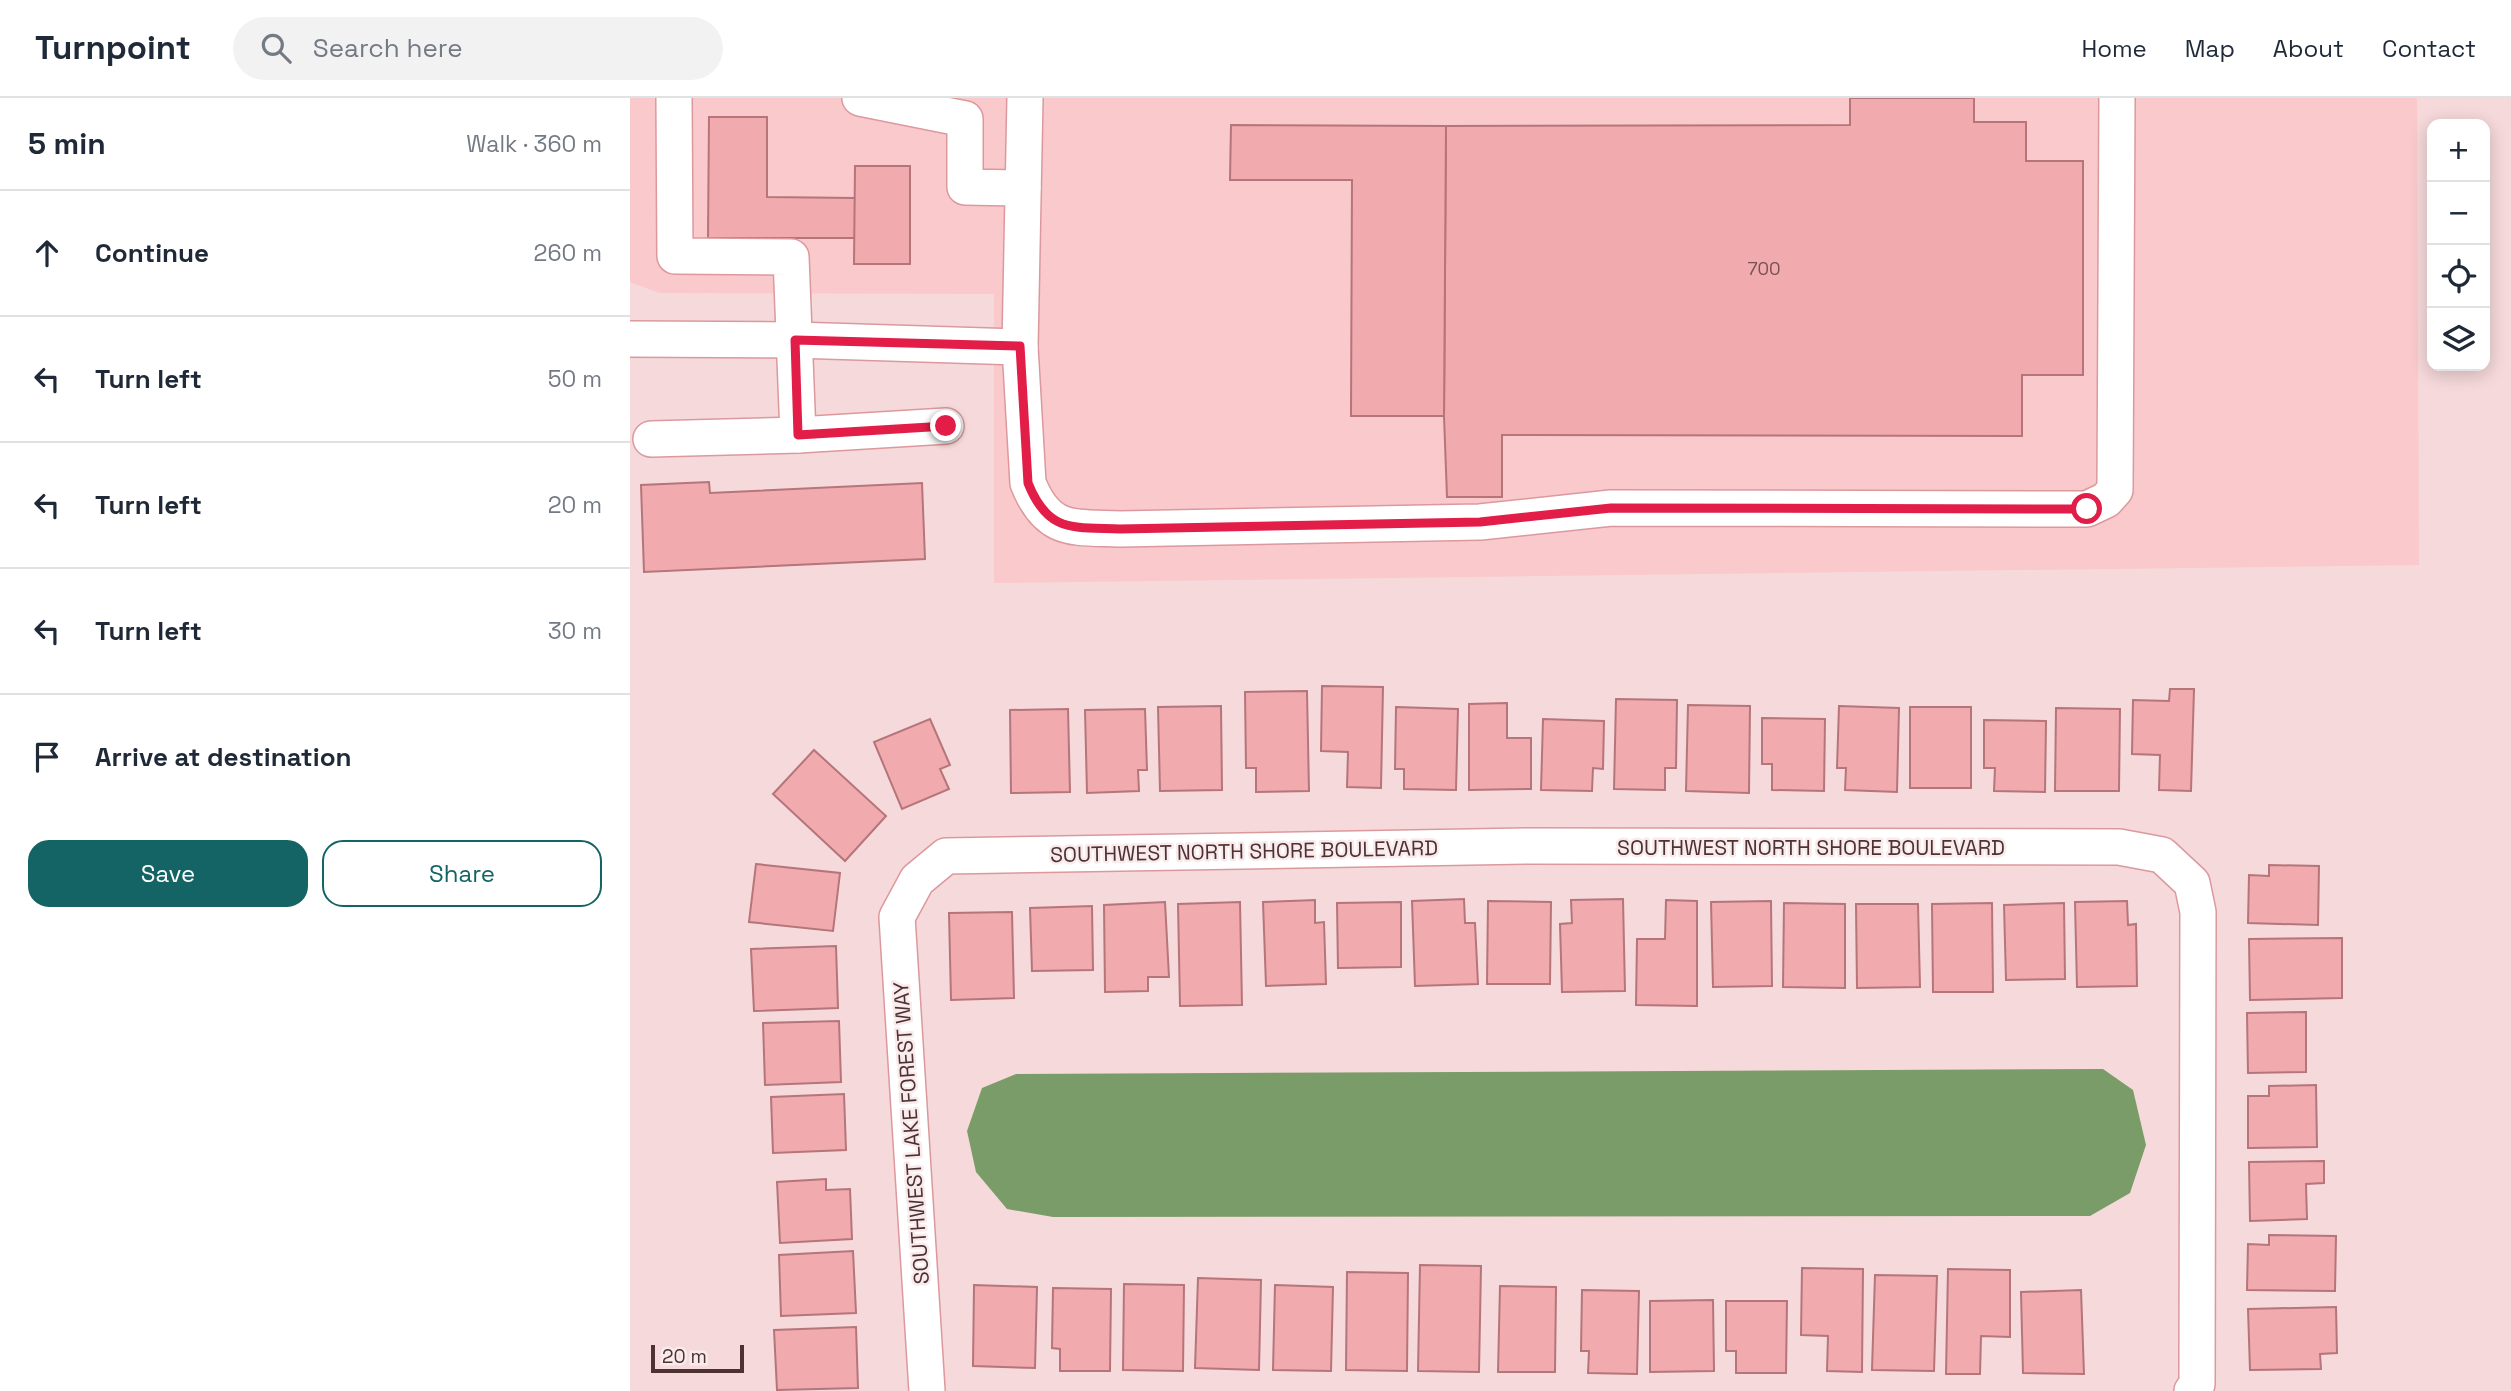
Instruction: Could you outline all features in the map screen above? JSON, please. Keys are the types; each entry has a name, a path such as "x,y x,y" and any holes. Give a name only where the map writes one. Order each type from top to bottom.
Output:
{"street":[{"path":"674,98 675,256 792,257 798,435"},
{"path":"860,98 965,120 965,187 1023,188"},
{"path":"1025,98 1020,346 1028,483 1036,502 1049,519 1077,527 1120,529 1480,522 1611,508 2087,509 2106,500 2115,489 2117,98"},
{"path":"630,339 1020,346"},
{"path":"651,439 798,435 946,426"},
{"name":"SOUTHWEST NORTH SHORE BOULEVARD","path":"917,880 946,856 1528,846 2119,847 2162,855 2192,883 2198,912 2197,1384 2192,1391"},
{"name":"SOUTHWEST LAKE FOREST WAY","path":"917,880 897,917 928,1391"}],"shaded area":[{"path":"630,98 2417,98 2419,565 994,583 994,294 659,293 630,282"},
{"path":"2103,1069 2133,1090 2146,1145 2130,1193 2090,1216 1053,1217 1007,1209 976,1172 967,1131 982,1088 1016,1074"}],"building":[{"path":"1850,98 1974,98 1974,122 2026,122 2026,161 2083,161 2083,375 2022,375 2022,436 1502,435 1502,497 1447,497 1444,416 1446,126 1850,125"},
{"path":"709,117 767,117 767,197 855,198 855,238 708,238"},
{"path":"1231,125 1446,126 1444,416 1351,416 1352,180 1230,180"},
{"path":"855,166 910,166 910,264 854,264"},
{"path":"709,482 710,493 922,483 925,559 644,572 641,485"},
{"path":"1322,686 1383,687 1381,788 1347,787 1348,752 1321,751"},
{"path":"2170,689 2194,689 2191,791 2159,790 2160,755 2132,754 2133,700 2169,701"},
{"path":"1307,691 1309,791 1256,792 1256,768 1246,768 1245,692"},
{"path":"1616,699 1677,700 1676,768 1665,768 1665,790 1614,789"},
{"path":"1507,703 1507,738 1531,738 1531,789 1469,790 1469,704"},
{"path":"1688,705 1750,706 1749,793 1686,791"},
{"path":"1221,706 1222,790 1160,791 1158,707"},
{"path":"1839,706 1899,708 1897,792 1845,790 1846,768 1837,768"},
{"path":"1396,707 1458,709 1456,790 1404,789 1404,769 1395,769"},
{"path":"1910,707 1971,707 1971,788 1910,788"},
{"path":"2056,708 2120,709 2119,791 2055,791"},
{"path":"1068,709 1070,792 1011,793 1010,710"},
{"path":"1145,709 1147,770 1138,770 1139,791 1087,793 1085,710"},
{"path":"1762,718 1825,719 1824,791 1772,790 1772,764 1762,764"},
{"path":"930,719 950,765 940,769 949,789 902,809 874,742"},
{"path":"1543,719 1604,721 1603,769 1593,768 1592,791 1541,790"},
{"path":"1984,720 2046,721 2045,792 1994,791 1995,768 1984,768"},
{"path":"814,750 886,816 845,861 773,794"},
{"path":"756,864 840,873 833,931 749,922"},
{"path":"2269,865 2319,866 2318,925 2248,923 2249,875 2269,876"},
{"path":"1464,899 1465,923 1475,923 1478,984 1415,986 1412,901"},
{"path":"1623,899 1625,991 1562,992 1560,924 1572,923 1571,900"},
{"path":"1315,900 1315,923 1324,922 1326,984 1266,986 1263,902"},
{"path":"1666,900 1697,901 1697,1006 1636,1005 1637,939 1665,939"},
{"path":"1488,901 1551,902 1550,984 1487,984"},
{"path":"1771,901 1772,986 1713,987 1711,902"},
{"path":"2127,901 2128,925 2136,924 2137,986 2077,987 2075,902"},
{"path":"1165,902 1169,977 1148,977 1148,991 1105,992 1104,905"},
{"path":"1240,902 1242,1005 1180,1006 1178,904"},
{"path":"1401,902 1401,967 1338,968 1337,903"},
{"path":"1784,903 1845,904 1845,988 1783,987"},
{"path":"1992,903 1993,992 1933,992 1932,904"},
{"path":"2064,903 2065,979 2006,980 2004,905"},
{"path":"1856,904 1918,904 1920,987 1857,988"},
{"path":"1092,906 1093,970 1032,971 1030,908"},
{"path":"1012,912 1014,998 951,1000 949,913"},
{"path":"2342,938 2342,998 2250,1000 2249,939"},
{"path":"836,946 838,1008 754,1011 751,949"},
{"path":"2306,1012 2306,1072 2248,1073 2247,1013"},
{"path":"839,1021 841,1082 765,1085 763,1023"},
{"path":"2316,1085 2317,1147 2248,1148 2248,1096 2269,1096 2269,1086"},
{"path":"844,1094 846,1150 773,1153 771,1097"},
{"path":"2324,1161 2324,1183 2306,1184 2307,1219 2250,1221 2249,1162"},
{"path":"826,1179 826,1190 850,1189 852,1239 780,1243 777,1182"},
{"path":"2269,1235 2336,1236 2335,1291 2247,1290 2248,1244 2269,1245"},
{"path":"853,1251 856,1313 781,1316 779,1255"},
{"path":"1420,1265 1481,1266 1479,1372 1418,1371"},
{"path":"1802,1268 1863,1269 1862,1372 1827,1371 1828,1336 1801,1335"},
{"path":"1948,1269 2010,1270 2010,1337 1981,1336 1980,1374 1946,1374"},
{"path":"1347,1272 1408,1273 1407,1371 1346,1370"},
{"path":"1875,1275 1937,1276 1934,1371 1872,1370"},
{"path":"1198,1278 1261,1280 1259,1370 1195,1368"},
{"path":"1124,1284 1184,1285 1183,1371 1123,1370"},
{"path":"974,1285 1037,1287 1035,1368 973,1366"},
{"path":"1275,1285 1333,1287 1331,1371 1273,1370"},
{"path":"1500,1286 1556,1287 1555,1372 1498,1372"},
{"path":"1053,1288 1111,1289 1110,1371 1060,1371 1060,1349 1052,1348"},
{"path":"1582,1290 1639,1291 1637,1374 1588,1373 1589,1351 1581,1351"},
{"path":"2081,1290 2084,1374 2023,1373 2021,1292"},
{"path":"1713,1300 1714,1371 1650,1372 1650,1301"},
{"path":"1726,1301 1787,1301 1786,1373 1736,1373 1736,1351 1726,1351"},
{"path":"2336,1307 2337,1353 2320,1354 2321,1369 2250,1370 2248,1309"},
{"path":"856,1327 858,1388 777,1390 774,1330"}],"route":[{"path":"946,426 798,435 795,340 1020,346 1028,483 1036,502 1049,519 1077,527 1120,529 1480,522 1611,508 2087,509"}]}
